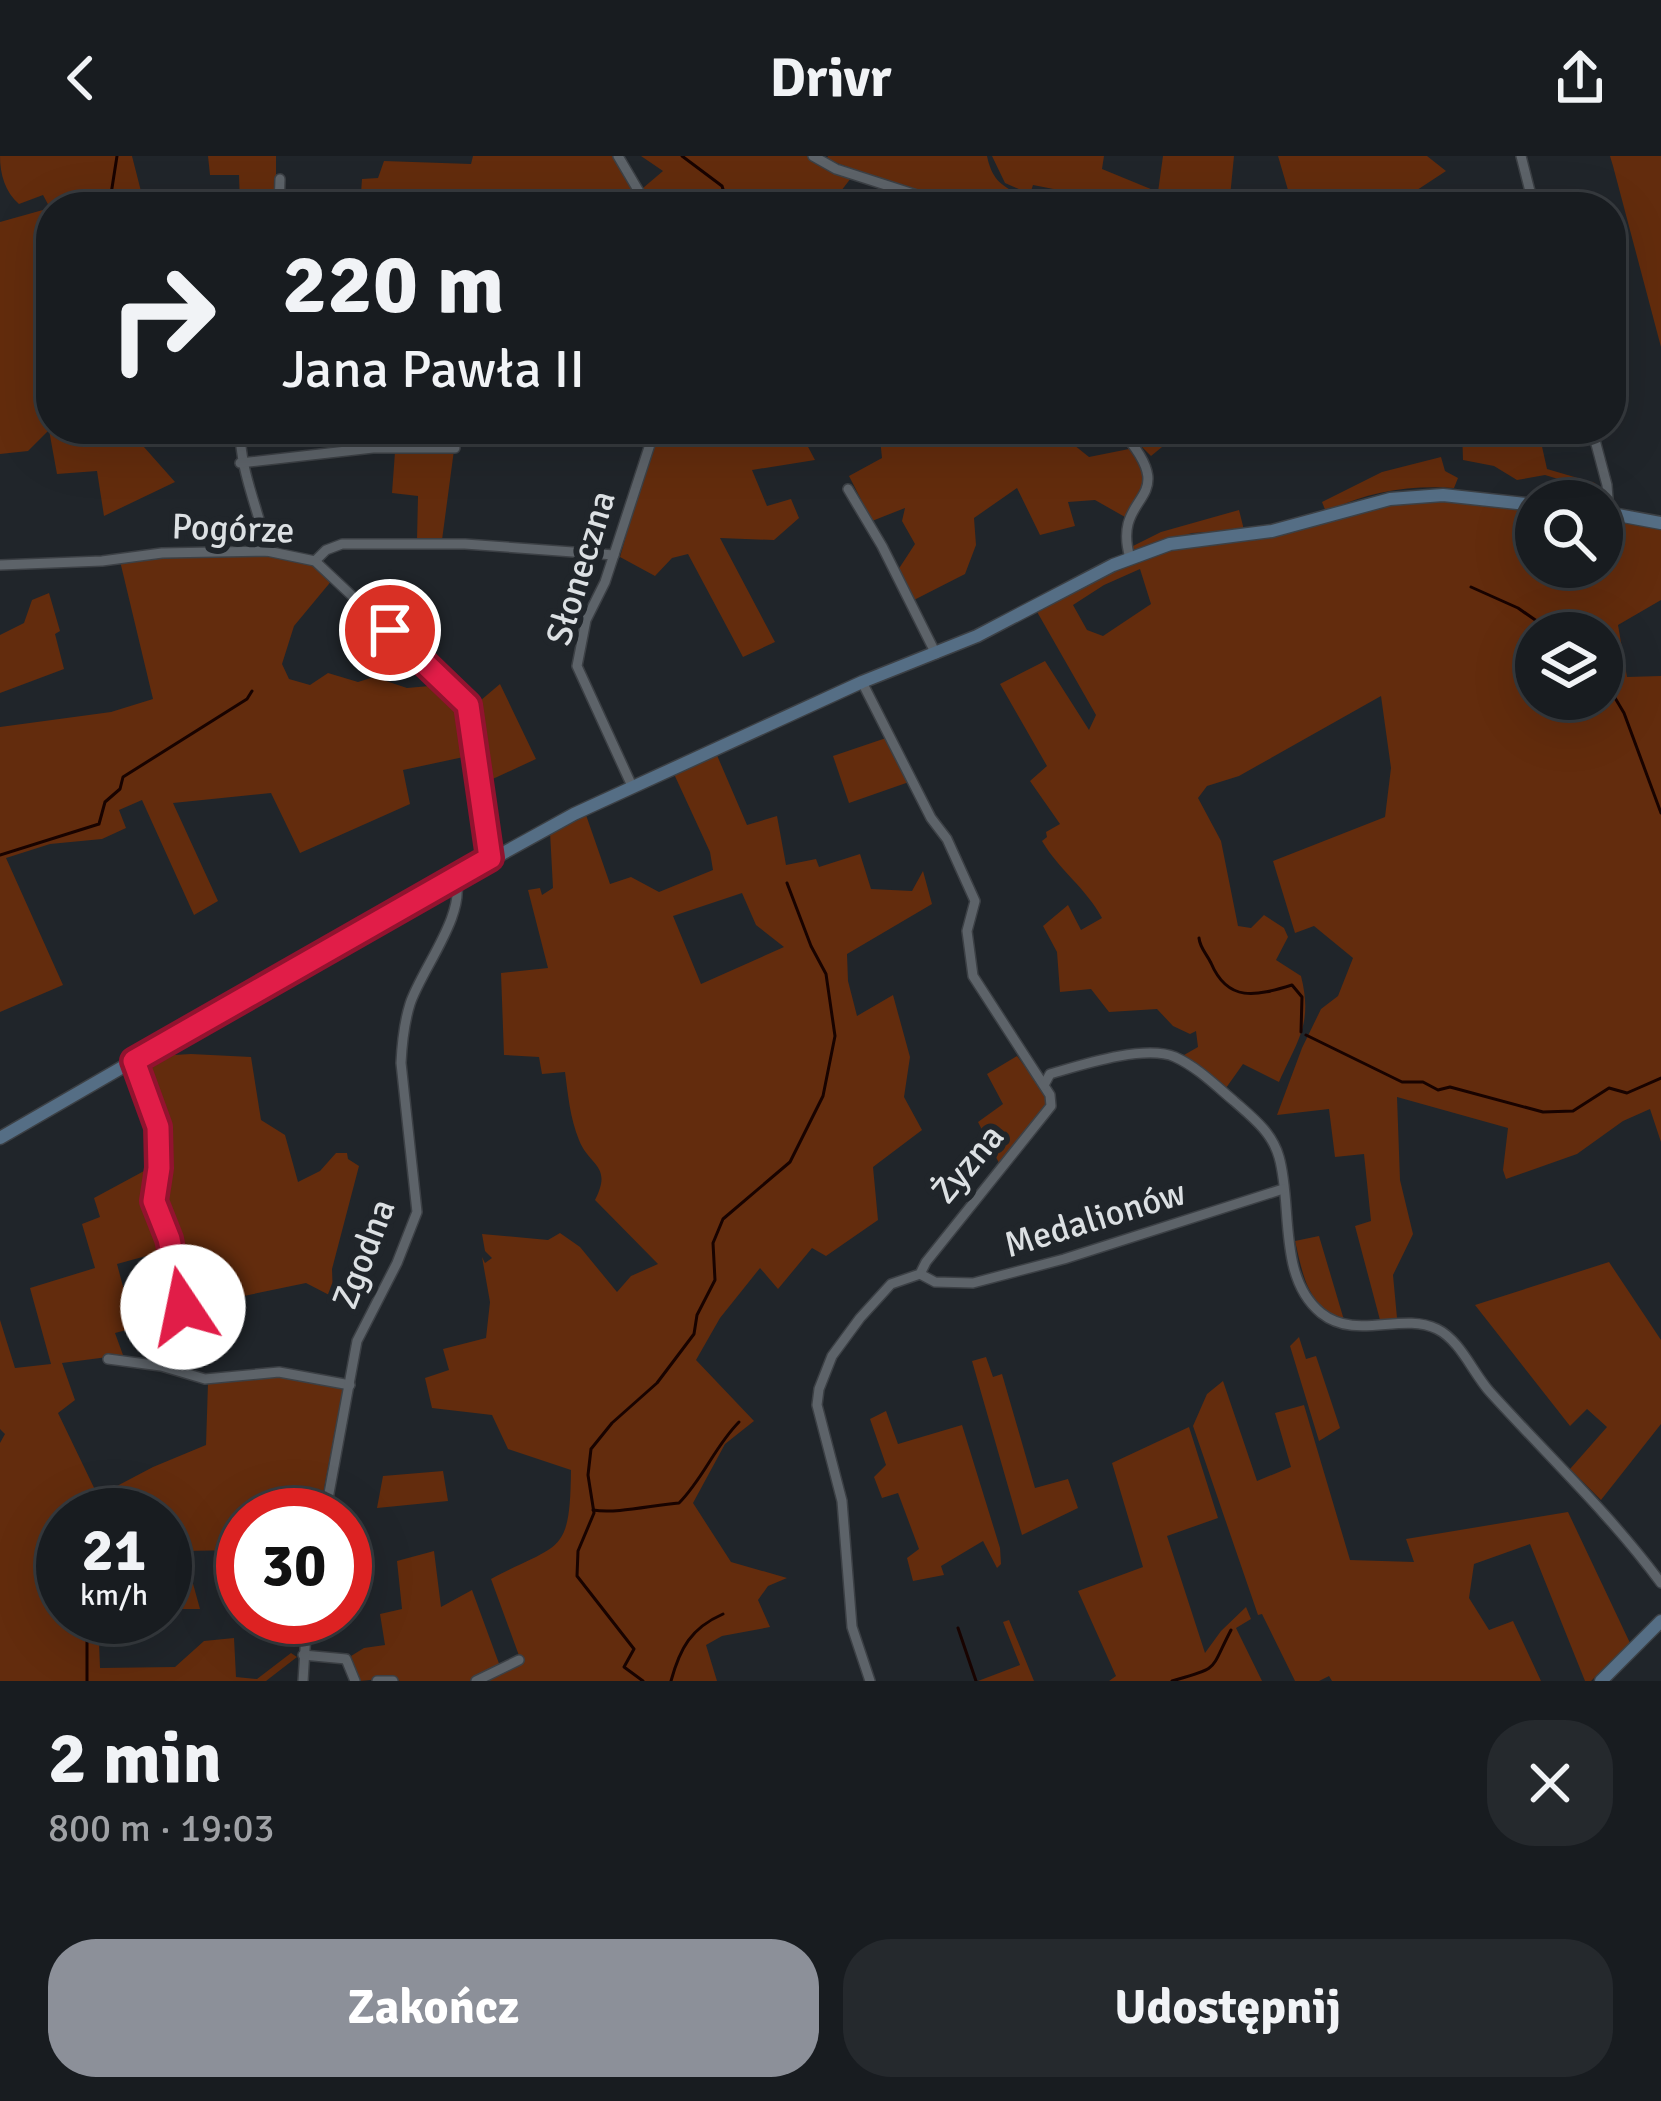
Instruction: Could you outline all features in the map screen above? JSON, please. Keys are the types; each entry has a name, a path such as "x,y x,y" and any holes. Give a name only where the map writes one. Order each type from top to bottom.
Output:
{"street":[{"path":"618,156 639,192"},
{"path":"813,156 836,169 907,192"},
{"path":"1521,156 1530,192"},
{"path":"280,178 280,192"},
{"path":"241,444 240,463 267,551"},
{"name":"Słoneczna","path":"632,786 577,666 586,620 614,555 650,444"},
{"path":"1130,558 1125,527 1149,485 1148,464 1132,444"},
{"path":"1596,444 1606,480"},
{"path":"240,463 373,448 455,448"},
{"path":"848,490 936,654"},
{"path":"0,1138 490,858 632,786 862,682 936,654 1130,558 1170,544 1272,531 1390,499 1443,495 1515,503"},
{"path":"1623,516 1661,523"},
{"path":"315,560 342,544 465,544 614,555"},
{"name":"Pogórze","path":"0,565 267,551 315,560 468,705 490,858"},
{"path":"862,682 975,901 968,931 973,976 1044,1085 1050,1074 1123,1056 1172,1055 1198,1070 1263,1126 1279,1154 1296,1268 1314,1305 1331,1319 1353,1326 1417,1325 1436,1328 1450,1339 1485,1387 1604,1513 1661,1583"},
{"name":"Zgodna","path":"330,1488 357,1341 417,1212 400,1063 402,1040 411,1002 459,899 455,878"},
{"path":"134,1061 158,1127 154,1201 169,1239 183,1307 181,1312 134,1324"},
{"name":"Żyzna","path":"870,1681 852,1627 842,1501 817,1405 819,1389 832,1357 860,1318 891,1284 920,1274 1045,1118 1051,1103 1044,1085"},
{"name":"Medalionów","path":"920,1274 935,1282 974,1283 1283,1189"},
{"path":"108,1359 160,1366 205,1379 279,1372 350,1385"},
{"path":"1601,1681 1661,1621"},
{"path":"303,1681 304,1644"},
{"path":"303,1655 340,1656 346,1659 355,1681"},
{"path":"476,1681 520,1660"},
{"path":"377,1681 393,1681"}],"shaded area":[{"path":"0,156 132,156 141,192 36,192 36,198 19,204 1,169"},
{"path":"208,156 276,156 276,192 240,192 239,175 210,175"},
{"path":"473,156 615,156 636,192 361,192 362,179 378,178 384,161 471,164"},
{"path":"641,156 808,156 851,178 842,192 645,192 643,188 663,171"},
{"path":"987,156 995,177 1016,192 917,192 826,159"},
{"path":"992,156 1104,156 1102,169 1158,192 1069,192 1033,185 1025,192 1005,183"},
{"path":"1163,156 1234,156 1230,192 1158,192"},
{"path":"1278,156 1427,156 1446,171 1414,192 1289,192"},
{"path":"1610,156 1661,156 1661,347 1626,215 1626,192 1620,192"},
{"path":"36,212 36,443 28,451 0,454 0,222"},
{"path":"52,444 141,444 175,482 104,516 97,471 57,474"},
{"path":"652,444 807,444 815,460 752,470 767,506 791,499 799,518 774,540 720,538 775,642 743,657 688,554 672,558 655,576 620,557"},
{"path":"881,444 1073,444 1089,457 1134,448 1147,482 1125,517 1095,500 1068,502 1075,526 1040,535 1017,488 974,518 976,545 965,574 914,600 898,570 915,544 902,521 905,508 872,521 849,476 882,458"},
{"path":"1139,444 1166,444 1151,456"},
{"path":"1462,444 1541,444 1547,469 1585,480 1545,475 1517,480 1494,466 1463,460"},
{"path":"454,450 442,540 417,540 418,496 392,493 395,452"},
{"path":"1441,457 1445,471 1458,478 1454,488 1388,491 1326,512 1322,502 1382,472"},
{"path":"1440,501 1515,508 1515,588 1623,588 1623,520 1661,527 1661,600 1623,622 1623,612 1515,612 1515,720 1623,720 1623,654 1627,677 1661,676 1661,1142 1650,1109 1623,1121 1577,1154 1506,1179 1508,1128 1397,1097 1400,1180 1413,1234 1393,1275 1397,1318 1380,1320 1355,1226 1371,1221 1364,1154 1335,1157 1329,1109 1277,1115 1302,1048 1321,1009 1338,996 1353,958 1314,926 1295,933 1273,861 1385,817 1391,768 1381,696 1239,776 1207,786 1198,798 1221,841 1238,926 1251,928 1264,915 1284,928 1288,937 1276,960 1301,976 1304,993 1302,1031 1279,1082 1243,1064 1226,1088 1184,1055 1198,1047 1196,1031 1190,1034 1173,1026 1157,1009 1109,1012 1091,989 1060,992 1057,952 1043,926 1068,905 1081,930 1102,918 1042,841 1046,832 1060,824 1030,781 1047,766 1000,684 1045,661 1089,730 1096,715 1036,610 1170,547 1273,537 1391,503","holes":["1140,569 1151,604 1103,636 1087,630 1073,605"]},
{"path":"1239,510 1244,530 1192,533 1133,551 1131,547 1161,532"},
{"path":"259,554 310,562 333,579 294,626 282,664 289,679 310,685 328,673 358,682 374,677 407,688 441,685 465,716 473,755 403,770 410,804 300,853 271,793 173,803 218,901 194,915 142,800 119,810 126,828 102,839 50,844 6,858 63,985 0,1012 0,727 111,712 153,699 120,561"},
{"path":"49,593 64,669 0,693 0,635 24,623 32,600"},
{"path":"500,684 536,759 484,783 484,727 474,706"},
{"path":"889,737 909,782 849,803 833,756"},
{"path":"716,753 747,825 777,816 786,865 816,859 819,867 860,854 871,889 912,891 923,871 932,904 847,954 857,1016 893,995 910,1057 904,1097 922,1130 873,1167 878,1220 826,1256 812,1248 778,1289 760,1268 720,1318 696,1360 754,1421 725,1444 693,1503 731,1562 787,1578 768,1586 758,1600 770,1627 722,1636 706,1645 717,1681 486,1681 521,1661 491,1579 556,1543 568,1519 571,1470 508,1449 492,1415 432,1408 425,1378 449,1370 443,1349 486,1338 490,1302 482,1257 485,1263 492,1258 485,1251 482,1234 548,1240 560,1233 580,1247 617,1292 631,1276 658,1264 595,1200 602,1180 576,1132 565,1072 542,1074 539,1057 504,1055 501,973 548,968 528,890 540,888 542,895 553,888 550,832 586,815 610,884 631,877 659,892 713,870 710,852 674,774","holes":["742,893 756,925 784,947 701,984 673,916"]},
{"path":"174,1055 251,1057 261,1120 285,1135 298,1182 320,1171 336,1153 347,1153 359,1166 332,1269 333,1297 306,1283 234,1298 229,1281 185,1293 158,1201 161,1126 142,1073"},
{"path":"1017,1056 1047,1096 1046,1106 1000,1165 978,1122 1003,1104 987,1074"},
{"path":"157,1164 151,1188 168,1250 117,1264 134,1328 115,1333 123,1355 62,1363 75,1400 58,1413 94,1488 36,1488 36,1644 99,1644 100,1668 175,1667 204,1641 216,1640 216,1644 234,1644 236,1677 257,1679 291,1653 297,1657 266,1681 0,1681 0,1443 5,1434 0,1429 0,1320 15,1368 51,1364 30,1288 95,1268 82,1224 100,1217 94,1198"},
{"path":"1319,1236 1344,1320 1314,1298 1301,1266 1295,1241"},
{"path":"1609,1262 1661,1340 1661,1424 1601,1500 1570,1469 1607,1427 1587,1409 1570,1426 1475,1305"},
{"path":"1299,1337 1306,1359 1316,1356 1340,1428 1319,1441 1290,1346"},
{"path":"986,1357 993,1377 1002,1374 1035,1488 1068,1479 1078,1508 1022,1535 972,1361"},
{"path":"270,1375 343,1388 324,1488 216,1488 216,1550 192,1551 192,1488 113,1488 206,1445 208,1383"},
{"path":"1223,1381 1257,1481 1291,1467 1275,1413 1304,1405 1350,1560 1414,1562 1406,1539 1568,1512 1630,1643 1591,1681 1585,1681 1530,1544 1474,1564 1469,1598 1489,1630 1513,1621 1541,1681 1332,1681 1329,1676 1295,1681 1262,1614 1258,1615 1193,1426 1207,1394"},
{"path":"886,1411 898,1444 962,1425 1000,1548 997,1568 983,1541 941,1566 944,1575 913,1581 907,1558 919,1549 898,1493 882,1498 874,1477 886,1465 870,1419"},
{"path":"1189,1427 1218,1518 1167,1536 1205,1653 1246,1607 1251,1619 1236,1628 1262,1681 1109,1681 1116,1676 1078,1591 1143,1567 1112,1463"},
{"path":"443,1471 448,1501 377,1508 383,1476"},
{"path":"434,1551 441,1607 472,1590 501,1669 471,1681 360,1681 351,1656 364,1648 385,1645 380,1614 402,1609 397,1561"},
{"path":"192,1580 200,1609 192,1609"},
{"path":"1009,1620 1034,1681 978,1681 1020,1665 1003,1622"}],"waterway":[{"path":"111,192 117,156"},
{"path":"682,156 724,192"},
{"path":"1471,587 1524,612"},
{"path":"0,855 99,824 105,802 120,789 123,777 247,699 252,691"},
{"path":"1623,711 1661,813"},
{"path":"643,1681 624,1667 634,1649 577,1576 578,1551 594,1513 588,1475 591,1449 657,1383 694,1334 697,1315 715,1280 713,1243 723,1219 790,1162 823,1096 835,1036 826,974 787,883"},
{"path":"1199,938 1218,976 1235,990 1267,992 1292,985 1302,997 1301,1032"},
{"path":"1306,1035 1402,1082 1423,1082 1438,1090 1450,1087 1543,1112 1573,1111 1609,1088 1627,1093 1661,1078"},
{"path":"593,1510 679,1503 739,1422"},
{"path":"671,1681 688,1640 723,1614"},
{"path":"958,1628 976,1681"},
{"path":"1172,1681 1212,1666 1231,1630"},
{"path":"87,1644 87,1681"}],"route":[{"path":"183,1307 169,1239 154,1201 158,1127 134,1061 490,858 468,705 390,630"}]}
